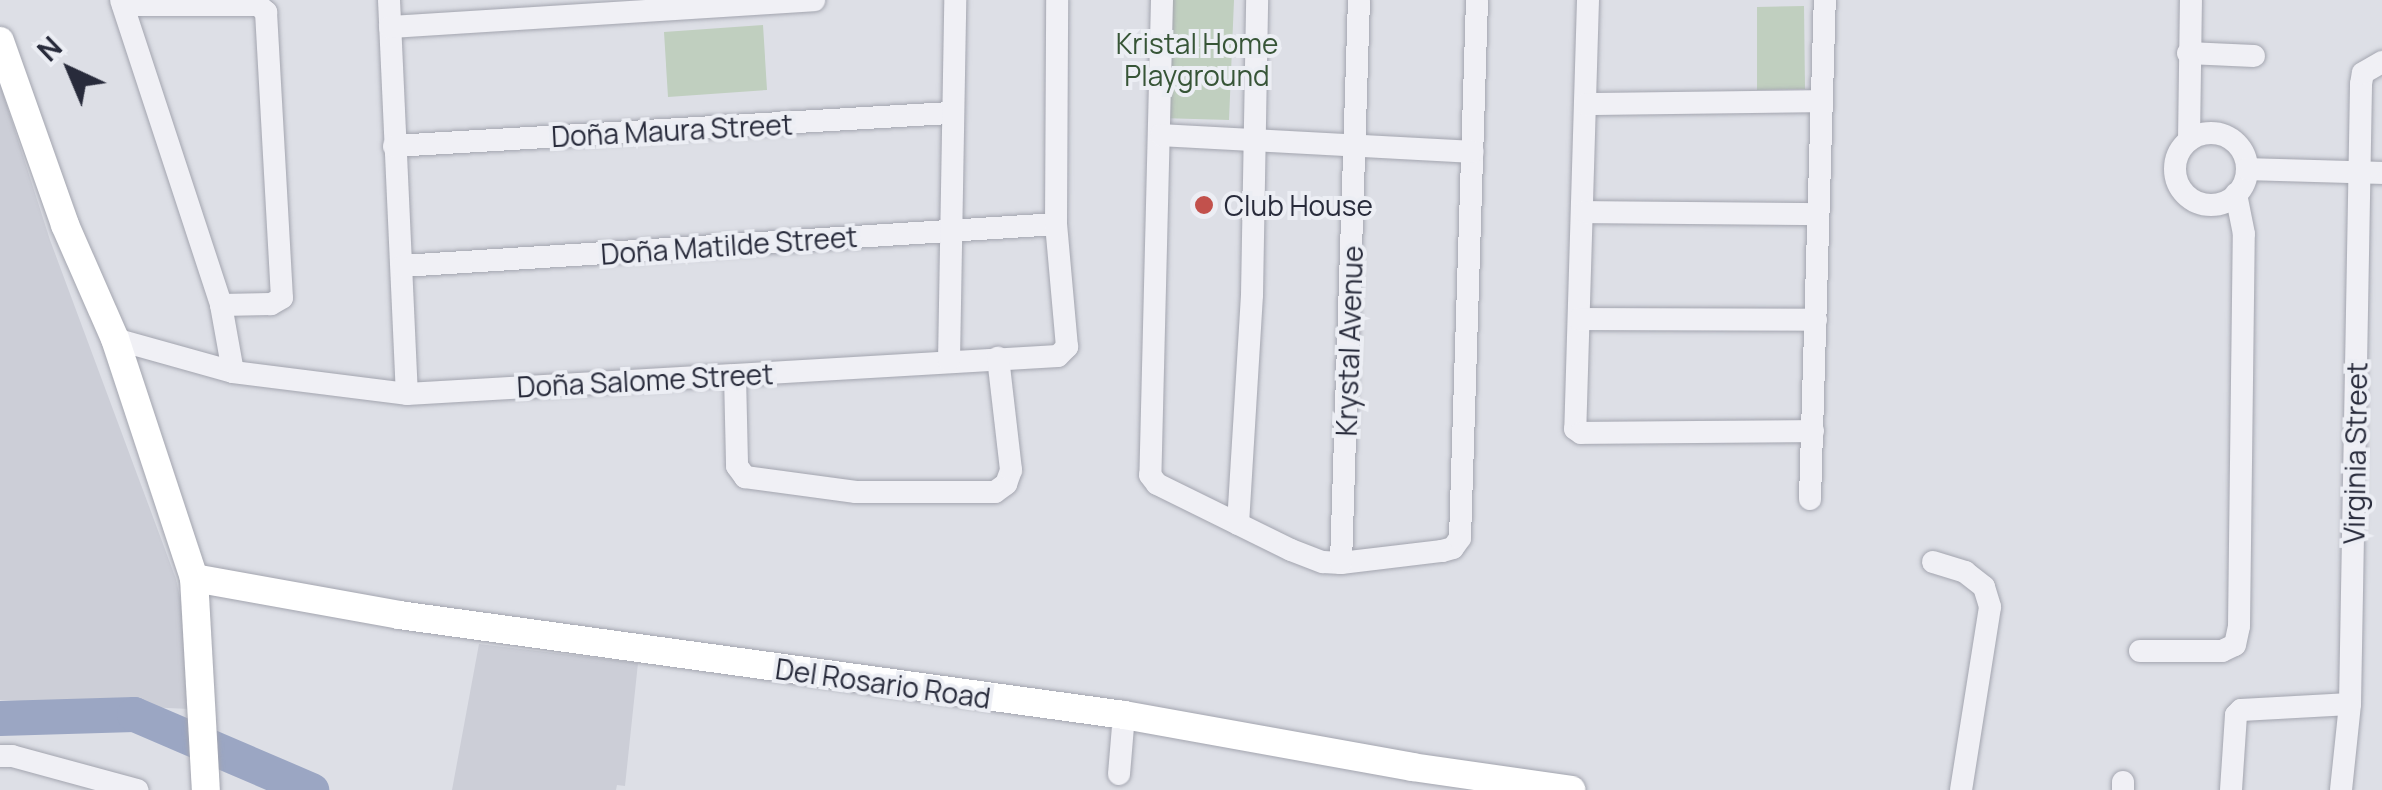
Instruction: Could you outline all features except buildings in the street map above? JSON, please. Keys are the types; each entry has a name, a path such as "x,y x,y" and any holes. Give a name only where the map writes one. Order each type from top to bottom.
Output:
{"main road":[{"path":"0,41 65,224 114,340 194,578 206,785"},
{"name":"Del Rosario Road","path":"194,578 399,615 1124,715 1412,767 1571,790"}],"street":[{"path":"388,0 407,394"},
{"path":"390,27 814,0"},
{"path":"949,361 950,113 955,0"},
{"path":"1056,224 1057,0"},
{"path":"1162,0 1149,468 1157,484 1291,550 1323,562 1341,563 1442,551 1453,548 1460,538 1477,0"},
{"path":"1238,524 1252,295 1257,0"},
{"name":"Krystal Avenue","path":"1341,563 1359,0"},
{"path":"1588,0 1585,212 1574,422 1581,433 1813,431"},
{"path":"1810,499 1825,0"},
{"path":"2189,140 2210,133 2222,134 2240,148 2247,169 2236,194 2227,202 2203,205 2183,193 2177,183 2176,160 2189,140 2191,0"},
{"path":"220,305 271,304 282,298 266,12 258,5 122,2 220,305 233,372"},
{"path":"2188,54 2254,56"},
{"name":"Virginia Street","path":"2342,790 2350,704 2372,172 2360,84 2364,73 2379,62"},
{"path":"1586,104 1820,102"},
{"name":"Doña Maura Street","path":"394,146 950,113"},
{"path":"1161,136 1474,152"},
{"path":"2247,169 2372,172"},
{"path":"2140,651 2222,651 2235,645 2240,626 2244,234 2236,194"},
{"path":"1585,212 1818,214"},
{"name":"Doña Matilde Street","path":"402,266 1056,224"},
{"name":"Doña Salome Street","path":"114,340 233,372 407,394 1058,356 1066,347 1056,224"},
{"path":"1579,319 1816,320"},
{"path":"736,375 737,466 745,477 856,492 995,492 1006,484 1010,470 998,358"},
{"path":"1934,562 1965,572 1984,587 1990,607 1961,790"},
{"path":"2231,790 2236,715 2241,710 2350,704"},
{"path":"1119,774 1124,715"},
{"path":"0,756 137,790"}],"shaded area":[{"path":"0,84 50,240 176,579 191,651 189,709 0,700"},
{"path":"479,644 638,663 625,786 617,785 616,790 452,790"}],"green space":[{"name":"Kristal Home Playground","path":"1166,0 1234,0 1229,120 1161,118"},
{"path":"1804,6 1805,89 1757,90 1757,7"},
{"path":"763,25 767,90 668,97 664,32"}],"waterway":[{"path":"0,718 134,714 311,790"}],"place":[{"name":"Club House","path":"1204,205"}]}
